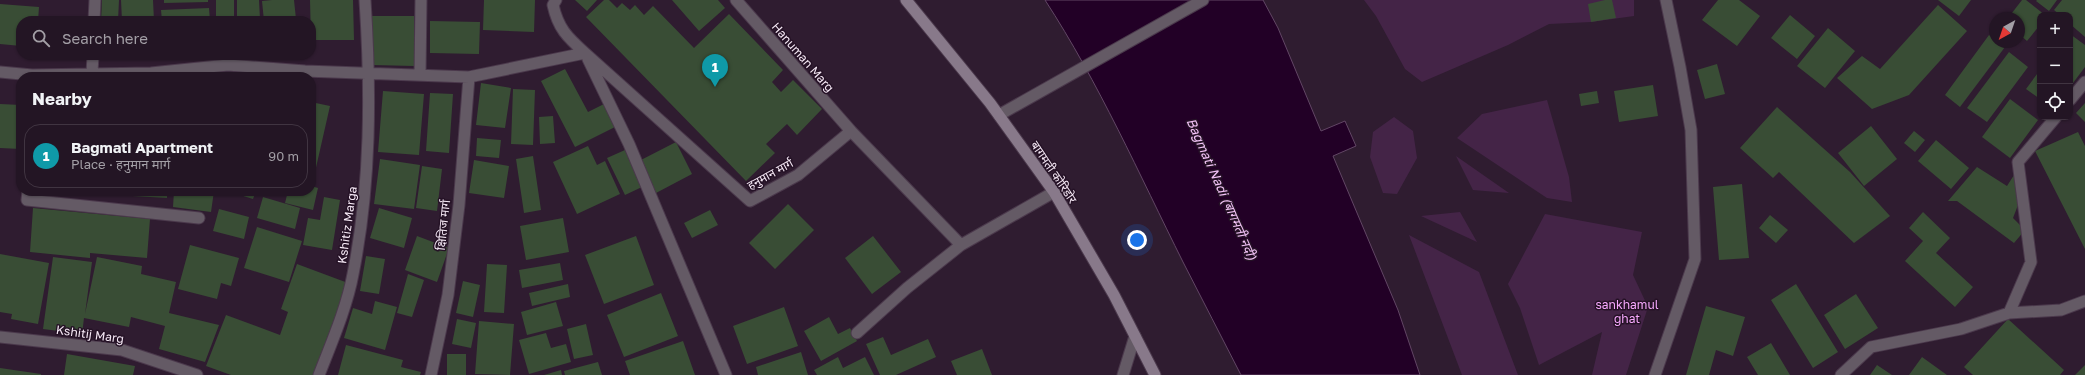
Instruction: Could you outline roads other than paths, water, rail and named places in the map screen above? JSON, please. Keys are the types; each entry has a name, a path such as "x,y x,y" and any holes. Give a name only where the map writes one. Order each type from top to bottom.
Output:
{"main road":[{"name":"बागमती कोरिडोर","path":"906,0 999,115 1054,192 1114,295 1155,375"}],"street":[{"path":"94,16 95,0"},
{"name":"Kshitiz Marga","path":"320,375 353,276 367,174 369,73 365,0"},
{"path":"420,75 421,0"},
{"path":"556,0 553,5 557,22 567,37 585,53 629,144 726,375"},
{"name":"Hanuman Marg","path":"736,0 851,131"},
{"path":"999,115 1203,0"},
{"path":"1655,375 1695,259 1691,130 1666,0"},
{"path":"161,72 228,65 305,71 469,77 585,53"},
{"name":"हनुमान मार्ग","path":"585,53 750,201 798,175 851,131"},
{"path":"92,72 93,60"},
{"path":"0,72 16,74"},
{"name":"क्षितिज मार्ग","path":"431,375 448,295 459,205 469,77"},
{"path":"2073,96 2085,82"},
{"path":"2010,313 2031,262 2018,162 2053,120"},
{"path":"851,131 961,245"},
{"path":"857,332 961,245 1054,192"},
{"path":"27,196 27,200 199,218"},
{"path":"1841,375 1871,347 1961,329 2010,313 2061,310 2085,301"},
{"path":"1123,375 1135,336"},
{"name":"Kshitij Marg","path":"0,337 122,350 197,375"}],"water":[{"name":"Bagmati Nadi (बागमती नदी)","path":"1045,0 1263,0 1278,28 1321,131 1345,121 1356,146 1333,156 1398,310 1420,375 1241,375 1101,96 1065,31"}],"place":[{"name":"Bagmati Apartment","path":"715,87"}],"park label":[{"name":"sankhamul ghat","path":"1627,311"}]}
